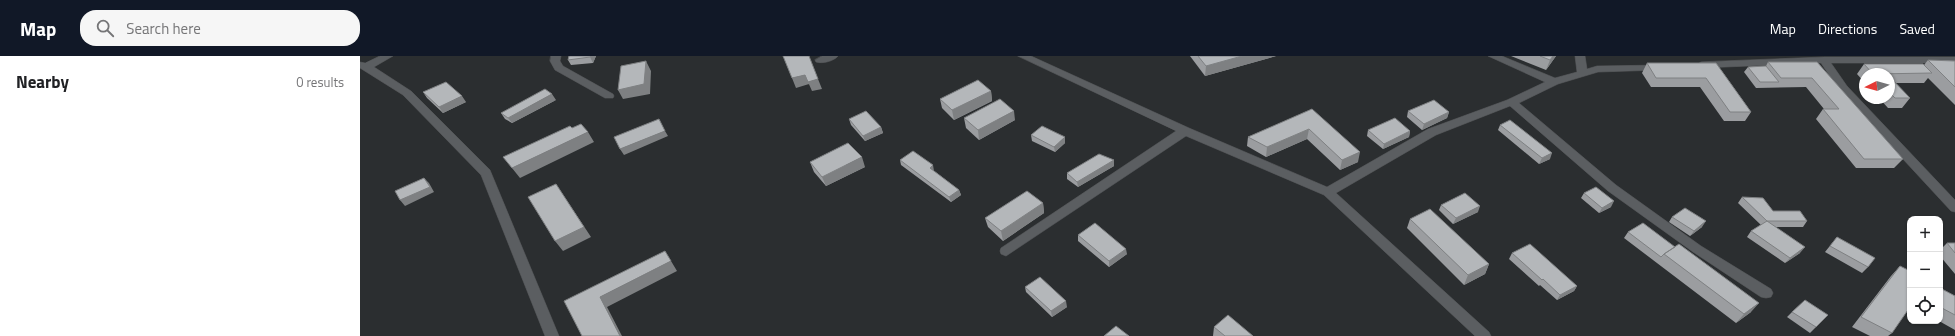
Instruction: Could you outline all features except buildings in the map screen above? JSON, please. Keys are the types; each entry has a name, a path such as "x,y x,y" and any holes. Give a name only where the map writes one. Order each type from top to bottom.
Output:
{"street":[{"path":"363,66 388,56"},
{"path":"556,56 555,61 559,68 609,96"},
{"path":"820,60 833,56"},
{"path":"1023,56 1185,131 1328,192 1484,336"},
{"path":"1493,56 1554,82"},
{"path":"1580,56 1582,73"},
{"path":"1691,65 1824,60 1955,60"},
{"path":"1824,60 1843,88 1955,208"},
{"path":"363,66 407,93 486,174 552,336"},
{"path":"1328,192 1432,132 1511,102 1554,82 1597,69 1668,66"},
{"path":"1511,102 1612,188 1697,249 1766,293"},
{"path":"1006,251 1185,131"}]}
